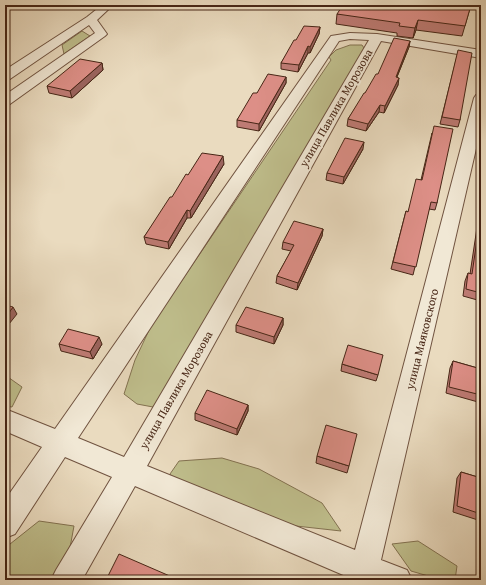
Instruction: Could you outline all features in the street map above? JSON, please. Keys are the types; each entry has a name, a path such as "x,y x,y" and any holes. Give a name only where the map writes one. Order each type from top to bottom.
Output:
{"street":[{"path":"5,76 91,19 108,5"},
{"path":"5,100 101,34 91,19"},
{"name":"улица Павлика Морозова","path":"5,524 62,443 335,38 350,36 377,36 130,471 66,580"},
{"path":"377,36 481,54"},
{"name":"улица Маяковского","path":"364,575 481,98"},
{"path":"5,420 130,471 364,575 397,580"}],"shaded area":[{"path":"82,31 90,36 64,54 62,45"},
{"path":"350,45 362,45 366,51 186,358 153,407 137,404 124,394 135,360 151,326 331,60 329,57 336,50"},
{"path":"5,375 22,387 12,407 5,406"},
{"path":"222,458 259,469 322,503 341,531 296,526 181,496 170,474 179,461"},
{"path":"39,521 74,526 69,553 55,580 5,580 5,548"},
{"path":"418,541 457,566 455,580 442,580 411,571 392,544"}],"building":[{"path":"343,5 471,5 465,26 418,20 415,28 399,26 400,23 337,14"},
{"path":"304,26 320,27 310,47 308,46 299,65 281,63 294,40 296,40"},
{"path":"394,38 410,41 396,77 399,78 385,106 380,105 368,124 348,119 376,74 378,74"},
{"path":"458,50 472,53 460,120 442,117"},
{"path":"80,59 102,63 70,91 47,86"},
{"path":"268,74 286,77 259,124 237,120 253,93 257,93"},
{"path":"434,126 453,129 437,203 431,202 416,267 393,262 416,179 422,180"},
{"path":"345,138 364,142 344,177 327,173"},
{"path":"202,153 223,156 190,211 187,210 168,242 144,237 170,197 172,197 186,174 188,175"},
{"path":"481,212 481,293 466,289 468,273 472,274"},
{"path":"294,221 323,229 298,283 277,276 294,245 283,242"},
{"path":"5,305 13,307 5,318"},
{"path":"246,307 283,318 274,337 236,325"},
{"path":"68,329 99,337 90,352 59,344"},
{"path":"348,345 383,355 378,375 342,364"},
{"path":"453,361 481,369 481,395 449,387"},
{"path":"207,390 248,405 237,429 195,413"},
{"path":"326,425 357,434 349,466 317,456"},
{"path":"461,472 481,478 481,514 457,506"},
{"path":"119,554 179,580 106,580"}]}
